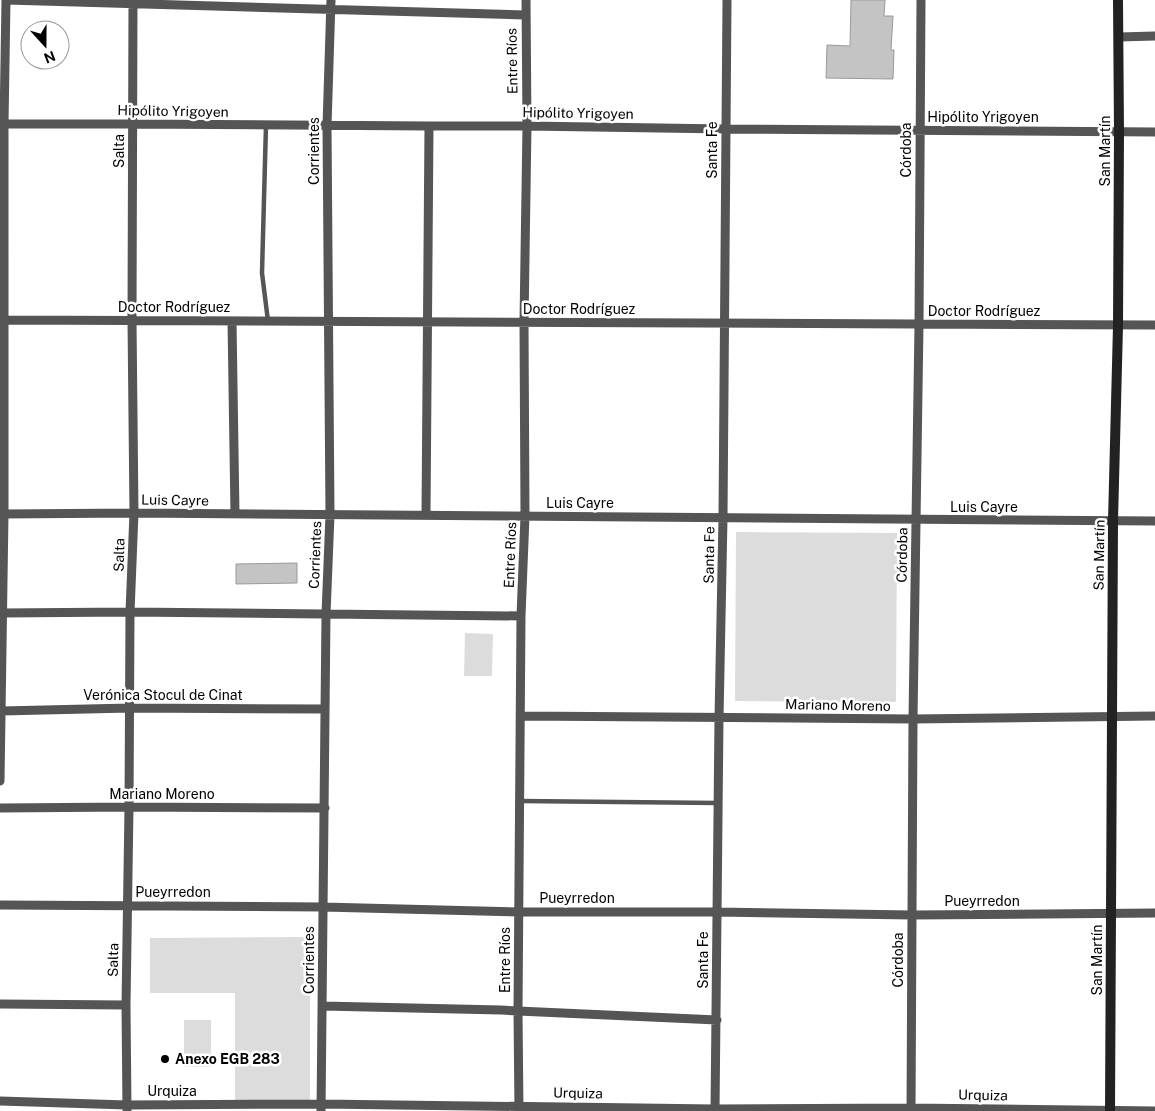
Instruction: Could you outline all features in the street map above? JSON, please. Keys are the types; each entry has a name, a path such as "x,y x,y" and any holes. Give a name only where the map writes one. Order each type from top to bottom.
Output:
{"street":[{"path":"0,781 4,514 2,124 7,0 331,4 525,15"},
{"name":"Entre Ríos","path":"519,1109 521,616 525,516 526,0"},
{"name":"Santa Fe","path":"715,1110 723,518 727,0"},
{"name":"Córdoba","path":"911,1110 913,720 919,325 921,0"},
{"name":"San Martín","path":"1110,1111 1113,521 1118,326 1118,0"},
{"name":"Salta","path":"127,1108 126,1005 130,612 134,513 132,320 133,2"},
{"name":"Corrientes","path":"321,1108 326,614 330,514 327,126 331,4"},
{"path":"1119,37 1155,36"},
{"name":"Hipólito Yrigoyen","path":"2,124 527,126 1155,132"},
{"path":"426,516 429,126"},
{"name":"Doctor Rodríguez","path":"4,320 1155,326"},
{"path":"232,321 235,514"},
{"name":"Luis Cayre","path":"4,514 330,514 1155,522"},
{"path":"2,613 130,612 521,616"},
{"name":"Verónica Stocul de Cinat","path":"0,711 130,708 325,709"},
{"name":"Mariano Moreno","path":"521,716 913,720 1155,716"},
{"name":"Mariano Moreno","path":"0,808 325,808"},
{"name":"Pueyrredon","path":"0,905 323,907 519,912 718,912 912,915 1155,913"},
{"path":"0,1004 126,1005"},
{"path":"322,1006 501,1010 717,1020"},
{"name":"Urquiza","path":"0,1101 127,1108 1155,1110"}],"lane":[{"path":"266,125 262,273 268,321"},
{"path":"520,801 718,803"}],"shaded area":[{"path":"736,532 897,533 896,702 735,701"},
{"path":"465,633 493,634 492,676 464,676"},
{"path":"310,937 310,1101 235,1101 235,993 150,993 150,938"},
{"path":"184,1020 211,1020 211,1067 184,1067"}],"building":[{"path":"851,0 885,0 884,16 893,16 891,50 894,50 893,79 826,78 827,45 850,46"},
{"path":"297,563 297,583 236,584 236,564"}],"place":[{"name":"Anexo EGB 283","path":"165,1059"}]}
